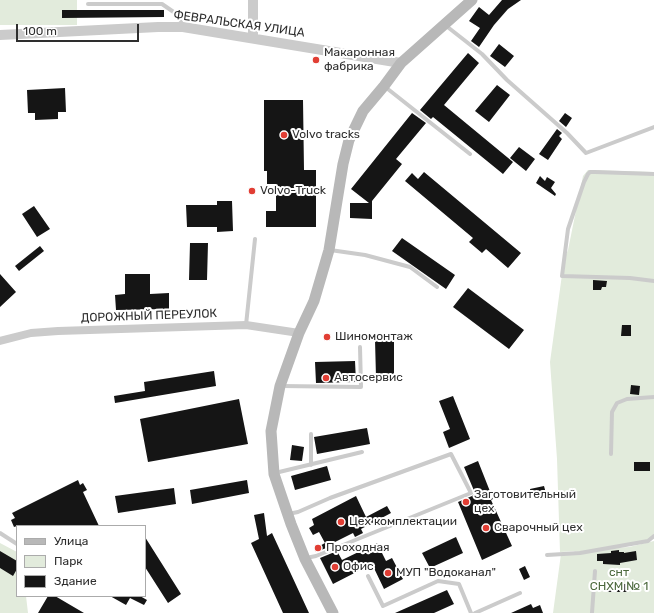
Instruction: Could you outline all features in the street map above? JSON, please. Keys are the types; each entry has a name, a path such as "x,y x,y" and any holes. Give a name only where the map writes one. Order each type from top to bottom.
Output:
{"main road":[{"path":"333,613 305,558 287,514 274,474 271,431 280,386 299,333 314,301 328,250 343,164 349,140 363,111 401,63 472,0"}],"street":[{"path":"253,0 253,38"},
{"name":"ФЕВРАЛЬСКАЯ УЛИЦА","path":"0,35 183,27 401,63"},
{"name":"ДОРОЖНЫЙ ПЕРЕУЛОК","path":"0,341 31,333 51,331 246,325 299,333"}],"lane":[{"path":"88,4 162,4 178,15 183,27"},
{"path":"445,25 482,54 507,80 567,133 586,153 654,127"},
{"path":"384,86 470,154"},
{"path":"654,174 590,172 588,174 568,229 562,276 630,278 654,281"},
{"path":"246,325 255,239"},
{"path":"328,250 365,255 410,267 437,287"},
{"path":"280,386 361,387 360,347"},
{"path":"611,454 612,412 617,404 627,399 654,397"},
{"path":"310,465 311,434"},
{"path":"274,474 362,452"},
{"path":"287,514 298,512 330,498 451,454 470,493 316,556 305,558"},
{"path":"0,533 16,543"},
{"path":"547,555 580,553 648,541 654,536"},
{"path":"592,613 595,571"},
{"path":"368,576 383,606 438,581 459,584 471,613"},
{"path":"475,613 520,593"}],"green space":[{"path":"0,0 77,0 77,25 0,25"},
{"name":"снт СНХМ № 1","path":"588,170 654,172 654,539 615,548 629,547 654,541 654,613 553,613 561,554 579,551 560,552 557,459 550,362 564,260 568,250 583,176"},
{"path":"0,543 16,551 16,597 26,597 28,613 0,613"}],"building":[{"path":"502,0 521,0 508,9 494,25 479,47 471,41 480,28 469,21 479,7 489,15"},
{"path":"62,10 164,10 164,17 62,18"},
{"path":"499,44 514,56 505,67 490,56"},
{"path":"468,53 479,63 444,105 513,162 503,174 433,117 431,119 420,110"},
{"path":"497,85 510,95 489,122 475,111"},
{"path":"65,88 66,112 58,112 58,119 35,120 35,113 28,113 27,90"},
{"name":"Volvo tracks","path":"264,100 303,100 304,170 316,170 316,227 266,227 266,211 276,211 276,184 267,184 267,171 264,171"},
{"path":"412,113 426,123 396,159 402,164 372,201 372,219 350,218 350,203 369,203 351,189"},
{"path":"565,113 572,118 566,127 559,121"},
{"path":"557,129 562,133 559,136 562,139 548,160 539,154"},
{"path":"519,147 535,159 526,171 510,158"},
{"path":"424,172 521,253 508,268 486,249 482,253 469,242 473,238 405,181 412,173 418,179"},
{"path":"540,176 545,181 547,177 555,182 551,188 556,194 555,196 536,183"},
{"path":"217,201 232,201 233,231 217,232 217,227 187,227 186,205 217,205"},
{"path":"34,206 50,229 37,237 22,214"},
{"path":"402,238 455,275 446,289 392,251"},
{"path":"190,243 208,243 207,280 189,280"},
{"path":"40,246 44,251 19,271 15,266"},
{"path":"0,274 16,292 0,307"},
{"path":"125,274 150,274 150,294 169,293 169,309 116,310 115,295 125,294"},
{"path":"593,280 607,281 606,287 602,287 601,290 593,290"},
{"path":"468,288 524,330 509,349 453,307"},
{"path":"622,325 631,325 631,336 621,336"},
{"path":"375,340 394,340 394,376 376,377"},
{"path":"355,361 356,382 316,383 315,362"},
{"path":"214,371 216,386 115,403 114,396 145,391 144,382"},
{"path":"631,385 640,386 639,395 630,394"},
{"path":"453,396 470,439 449,448 443,432 450,429 439,401"},
{"path":"239,399 248,444 148,462 140,419"},
{"path":"367,428 370,444 317,454 314,437"},
{"path":"292,445 304,447 302,461 290,460"},
{"name":"Сварочный цех","path":"478,461 493,499 491,500 512,546 482,560 458,502 472,496 475,493 464,467"},
{"path":"634,462 650,462 650,471 634,471"},
{"path":"327,466 331,480 295,490 291,476"},
{"path":"78,480 80,485 83,483 87,490 83,492 99,525 16,525 14,527 11,520 15,518 12,513"},
{"path":"247,480 249,493 192,504 190,490"},
{"path":"544,486 547,497 540,499 538,494 531,496 530,489"},
{"path":"174,488 176,504 118,513 115,496"},
{"name":"Цех комплектации","path":"356,496 366,517 387,506 391,513 361,529 363,533 355,537 353,533 333,543 334,545 316,552 314,549 325,543 319,532 313,535 309,528 314,525 312,519"},
{"path":"264,513 267,536 272,533 309,613 283,613 251,543 259,539 254,515"},
{"path":"456,537 463,553 430,568 422,553"},
{"path":"146,539 181,594 168,603 146,569"},
{"path":"377,543 386,561 392,558 403,579 384,589 372,564 333,584 320,558 337,551 342,560"},
{"path":"619,550 619,552 624,553 636,551 637,560 620,563 620,565 603,564 603,561 597,561 597,554 611,553 611,551"},
{"path":"0,551 16,560 16,571 13,576 0,568"},
{"path":"525,566 530,577 524,580 519,569"},
{"path":"604,584 628,584 628,592 604,592"},
{"path":"447,590 454,604 434,613 395,613"},
{"path":"47,597 57,597 84,613 38,613"},
{"path":"112,597 142,597 147,600 144,605 130,598 126,605"},
{"path":"531,604 533,608 540,605 543,613 511,613"}],"place":[{"name":"Макаронная фабрика","path":"316,60"},
{"name":"Volvo tracks","path":"284,135"},
{"name":"Volvo-Truck","path":"252,191"},
{"name":"Шиномонтаж","path":"327,337"},
{"name":"Автосервис","path":"326,378"},
{"name":"Заготовительный цех","path":"466,502"},
{"name":"Цех комплектации","path":"341,522"},
{"name":"Сварочный цех","path":"486,528"},
{"name":"Проходная","path":"318,548"},
{"name":"Офис","path":"335,567"},
{"name":"МУП \"Водоканал\"","path":"388,573"}]}
